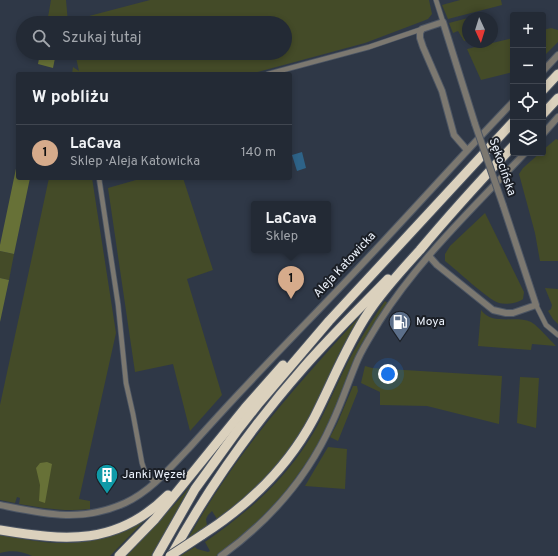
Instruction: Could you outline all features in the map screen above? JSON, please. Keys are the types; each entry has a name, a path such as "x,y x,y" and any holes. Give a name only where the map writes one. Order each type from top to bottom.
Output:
{"highway":[{"path":"546,87 558,74"},
{"path":"546,111 558,98"},
{"path":"157,556 195,490 217,458 259,403 329,321 510,125"},
{"path":"171,556 210,490 237,450 304,367 510,149"},
{"path":"171,556 250,500 282,466 306,433 346,351 368,314 389,285 450,214"},
{"path":"119,556 155,519 245,408 282,366 329,321"},
{"path":"0,530 33,536 70,538 87,537 119,528 142,517 154,508 201,462"}],"street":[{"name":"Sękocińska","path":"436,0 536,305 546,325 558,335"},
{"path":"275,72 369,47 443,22"},
{"path":"422,29 420,38 442,91 454,135 467,150"},
{"path":"546,68 558,55"},
{"name":"Aleja Katowicka","path":"0,505 60,516 92,514 127,502 155,483 510,105"},
{"path":"546,131 558,118"},
{"path":"221,556 258,527 294,487 324,439 342,401 359,357 398,293 428,256 522,156"},
{"path":"99,180 118,311 126,382 142,463 145,472 155,483"},
{"path":"428,256 493,310 513,313 536,305"}],"green space":[{"path":"51,0 66,0 67,16 48,16"},
{"path":"150,0 429,0 432,14 428,19 365,43 257,72 72,72 73,67 79,71 77,60 292,60 292,16 89,16"},
{"path":"460,0 501,0 502,5 475,12 462,12 462,15 448,19 442,5"},
{"path":"462,20 462,38 458,31 453,33 449,23"},
{"path":"551,28 558,30 558,42 546,54 546,48 546,29"},
{"path":"510,39 510,73 481,80 467,49 498,48 498,42"},
{"path":"39,60 55,60 53,68 38,64"},
{"path":"556,139 558,140 558,261 540,261 535,233 519,174 523,168 537,156 546,156 546,147"},
{"path":"16,169 16,180 30,180 14,254 0,251"},
{"path":"49,180 92,180 116,333 79,499 90,501 90,509 63,510 19,504 20,498 17,497 15,503 0,500 0,405"},
{"path":"136,180 184,180 213,270 187,279 222,395 190,431 173,364 135,372 108,188"},
{"path":"485,213 524,292 523,299 518,302 505,304 499,303 480,290 445,261 445,254 450,246"},
{"path":"0,251 14,254 9,280 0,278"},
{"path":"0,278 9,280 0,322"},
{"path":"545,288 558,289 558,324 548,311 551,309 552,305"},
{"path":"385,301 389,304 356,358 332,416 314,452 284,494 247,532 216,556 180,556 195,547 208,552 210,551 205,542 248,509 286,472 312,436 354,351"},
{"path":"481,310 491,318 518,319 531,322 556,346 532,344 531,350 478,346"},
{"path":"358,318 359,319 340,351 309,418 281,461 262,482 229,511 217,519 212,511 206,519 207,526 187,540 222,483 258,434 300,383"},
{"path":"365,366 372,368 502,376 499,424 427,406 380,405 380,392 361,383"},
{"path":"520,377 539,378 536,428 517,423"},
{"path":"353,386 357,386 358,391 338,441 330,437"},
{"path":"328,447 347,449 345,489 305,486"},
{"path":"47,462 52,464 45,503 39,501 40,485 36,468 40,463"},
{"path":"191,485 152,556 126,556 175,504"},
{"path":"146,519 110,556 32,556 16,552 0,553 0,535 46,542 83,542 116,533"}],"water":[{"path":"302,152 306,168 297,171 292,155"}],"place":[{"name":"LaCava","path":"291,299"},
{"name":"Moya","path":"400,342"},
{"name":"Janki Węzeł","path":"107,494"}]}
